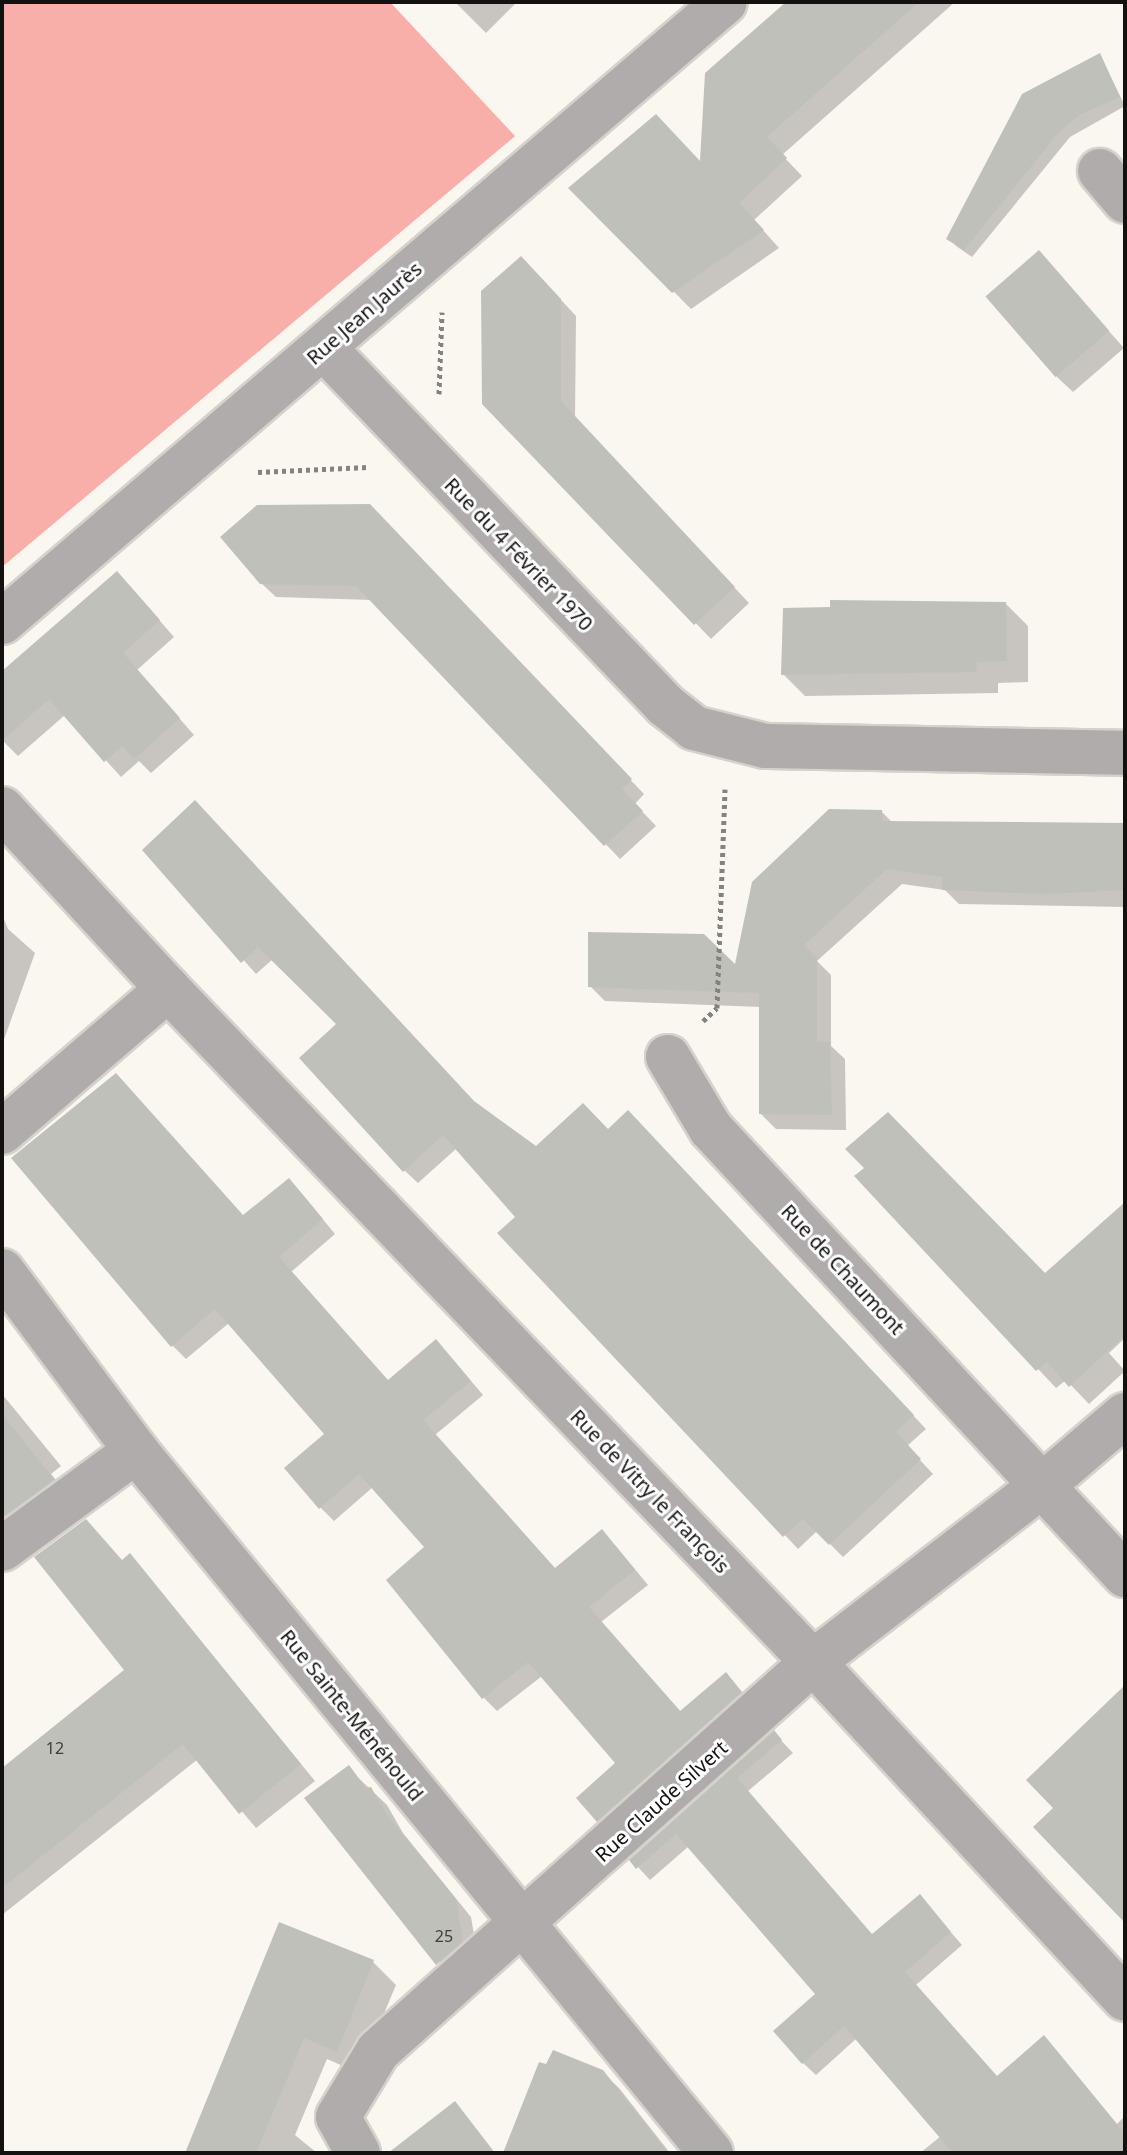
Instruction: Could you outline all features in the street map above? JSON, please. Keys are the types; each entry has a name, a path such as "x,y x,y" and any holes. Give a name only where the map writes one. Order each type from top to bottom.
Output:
{"street":[{"name":"Rue Jean Jaurès","path":"2,622 725,2"},
{"name":"Rue du 4 Février 1970","path":"324,348 665,705 694,728 728,740 765,746 1125,753"},
{"path":"2,809 168,989 2,1132"},
{"name":"Rue de Vitry le François","path":"168,989 813,1662 1125,1999"},
{"name":"Rue de Chaumont","path":"668,1057 711,1129 1125,1575"},
{"name":"Rue Sainte-Ménéhould","path":"2,1271 136,1451 711,2153"},
{"name":"Rue Claude Silvert","path":"358,2153 338,2117 378,2051 524,1925 813,1662 1043,1485 1125,1415"},
{"path":"2,1549 136,1451"}],"path":[{"path":"668,1057 717,1008 728,740"}],"shaded area":[{"path":"2,2 390,2 515,136 2,567"}],"building":[{"path":"786,2 919,2 767,137 787,158 739,203 764,230 672,293 568,188 656,114 700,161 705,73"},
{"path":"1100,53 1120,97 1081,114 1058,133 964,250 946,239 1022,94"},
{"path":"1039,250 1109,331 1056,377 985,297"},
{"path":"521,256 561,299 561,401 735,587 694,625 482,404 481,291"},
{"path":"370,504 632,779 622,789 643,811 604,846 356,586 260,584 220,537 257,505"},
{"path":"117,571 160,620 123,653 180,718 134,759 122,746 104,762 49,699 2,741 2,671"},
{"path":"830,600 1006,602 1007,661 977,662 976,672 781,675 783,608 830,607"},
{"path":"195,800 474,1101 536,1146 583,1103 608,1129 628,1110 914,1415 896,1432 921,1459 829,1545 803,1519 783,1537 497,1233 515,1217 443,1135 403,1172 299,1058 336,1024 258,947 241,963 142,850"},
{"path":"829,809 882,810 882,821 1125,823 1125,890 1046,894 942,890 942,877 887,869 804,945 817,958 817,1041 830,1042 832,1115 759,1114 759,993 588,987 588,932 704,934 735,964 752,882"},
{"path":"116,1073 243,1215 289,1178 323,1219 279,1257 388,1380 436,1339 471,1381 423,1420 555,1568 602,1529 635,1570 589,1607 680,1711 726,1672 742,1692 597,1822 576,1798 615,1763 528,1662 482,1699 386,1580 424,1547 359,1474 319,1509 284,1468 324,1434 215,1309 171,1347 11,1158"},
{"path":"888,1112 1045,1273 1125,1202 1125,1335 1069,1387 1047,1362 1036,1371 854,1176 864,1168 845,1149"},
{"path":"2,1414 55,1480 3,1517 2,1516"},
{"path":"86,1519 122,1560 130,1553 301,1764 239,1814 183,1744 2,1888 2,1768 124,1670 34,1557"},
{"path":"1125,1685 1125,1923 1033,1827 1053,1808 1026,1780"},
{"path":"774,1730 782,1740 737,1778 872,1934 920,1894 951,1932 905,1972 997,2076 1044,2035 1125,2134 1125,2153 953,2153 844,2026 802,2064 773,2031 815,1994 676,1834 636,1869 629,1860"},
{"path":"349,1765 366,1788 371,1787 387,1815 456,1899 463,1942 436,1965 304,1798"},
{"path":"279,1922 374,1960 337,2052 304,2038 256,2153 185,2153"},
{"path":"553,2050 603,2070 668,2153 503,2153 539,2062 546,2064"},
{"path":"455,2101 495,2153 388,2153"}]}
